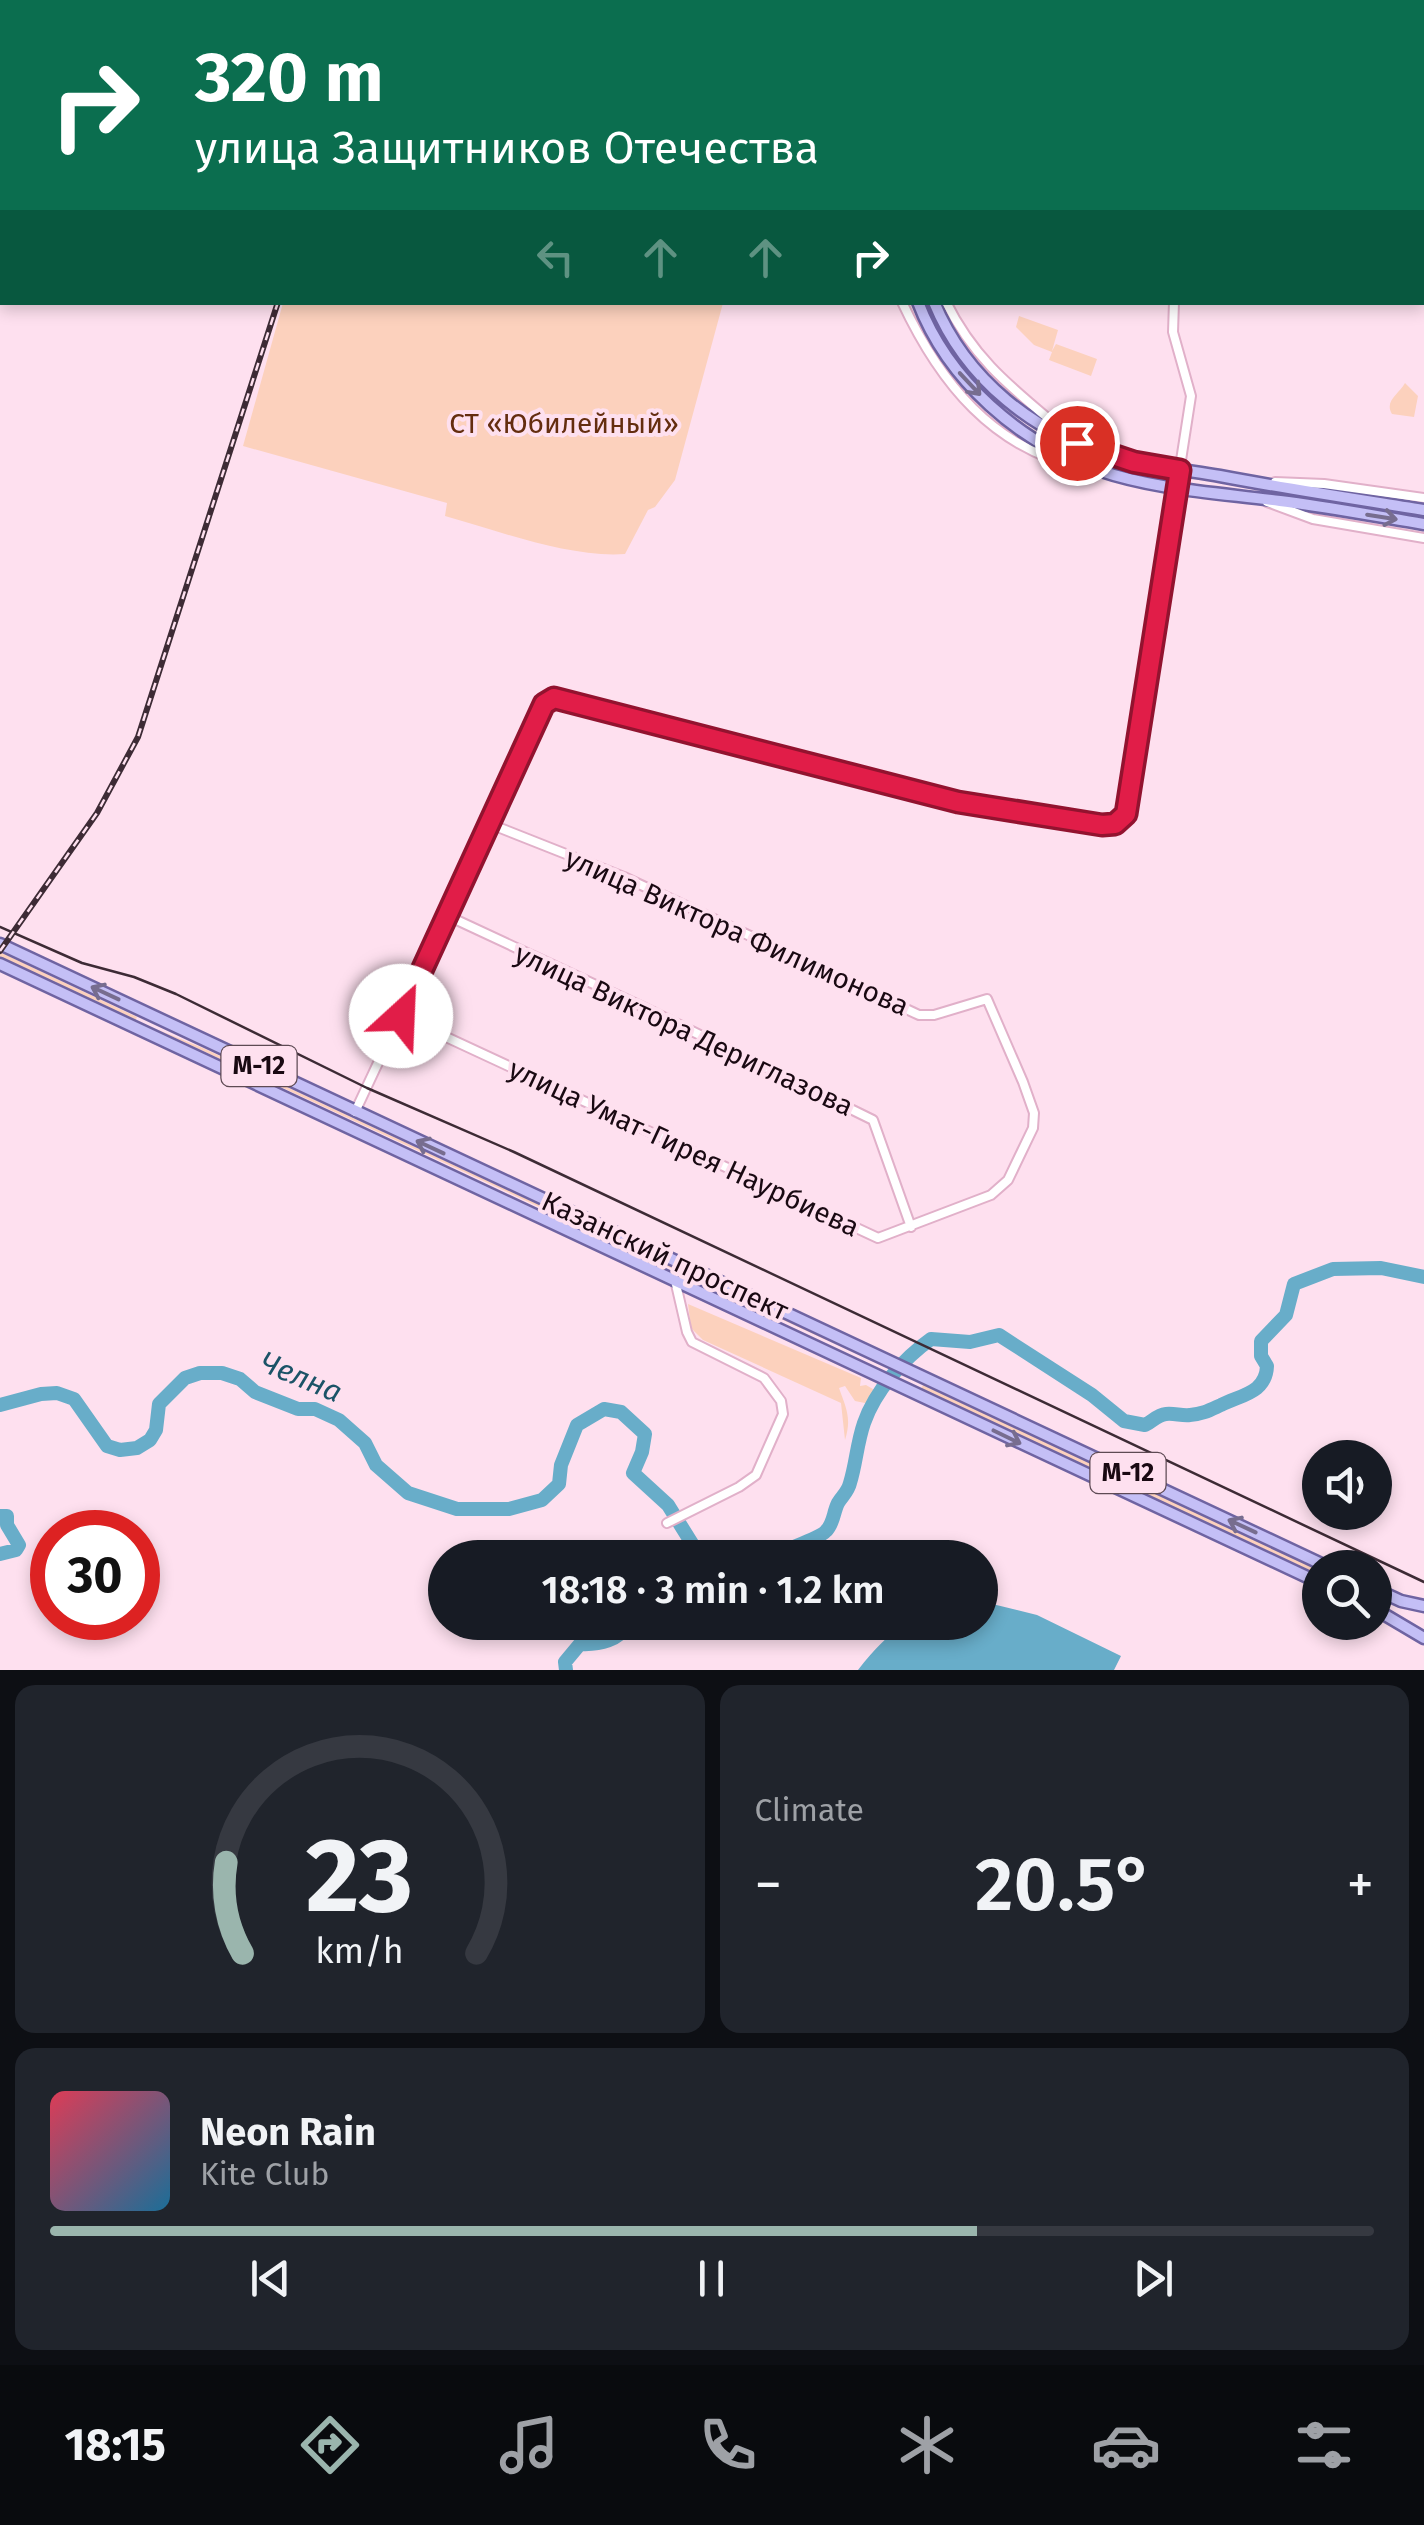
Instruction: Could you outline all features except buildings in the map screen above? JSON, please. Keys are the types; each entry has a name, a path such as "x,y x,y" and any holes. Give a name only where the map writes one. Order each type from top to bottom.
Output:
{"main road":[{"path":"920,305 940,346 980,396 1029,436 1058,453 1100,471 1176,488 1424,524"},
{"path":"936,305 954,340 986,382 1037,423 1077,443 1134,462 1424,510"},
{"name":"Казанский проспект","path":"0,944 1302,1555"},
{"name":"Казанский проспект","path":"0,964 1302,1575"},
{"path":"157,1039 155,1028 170,1023"},
{"path":"810,1342 827,1340 818,1328"},
{"path":"1392,1597 1424,1606"},
{"path":"1392,1618 1424,1634"}],"street":[{"path":"903,305 938,368 984,420 1019,446 1050,461 1100,471"},
{"path":"948,305 976,353 996,376 1077,443"},
{"path":"355,1112 544,704 554,698 958,802 1102,825 1115,824 1126,814 1190,393 1173,332 1174,305"},
{"path":"1208,474 1424,498"},
{"path":"1253,498 1314,519 1424,538"},
{"name":"улица Виктора Филимонова","path":"490,824 624,877 919,1015 934,1015 987,999"},
{"name":"улица Виктора Дериглазова","path":"448,916 873,1120 911,1227"},
{"name":"улица Умат-Гирея Наурбиева","path":"401,1016 878,1238 991,1195 1008,1180 1033,1128 1034,1113 1023,1082 987,999"},
{"path":"667,1522 740,1487 756,1475 783,1414 782,1401 764,1378 692,1342 675,1280"}],"green space":[{"name":"СТ «Юбилейный»","path":"282,305 722,305 675,480 655,507 648,510 625,554 581,552 534,542 445,516 447,503 243,446"},
{"path":"1019,316 1058,330 1052,351 1056,344 1097,359 1091,376 1049,360 1052,352 1034,345 1016,327"},
{"path":"1405,383 1418,396 1414,417 1392,414 1390,409 1391,401"},
{"path":"0,952 137,1017 135,1021 0,957"},
{"path":"156,1029 203,1048 827,1339 826,1340"},
{"path":"688,1304 861,1378 860,1386 878,1392 870,1404 855,1401 845,1386 839,1388 848,1419 845,1440 841,1403 703,1340 691,1328"},
{"path":"923,1385 1302,1562 1302,1567 921,1389"}],"water":[{"path":"998,1605 1037,1615 1121,1656 1114,1670 858,1670 884,1640 998,1640"}],"waterway":[{"name":"Челна","path":"809,1540 829,1528 849,1486 862,1431 875,1399 901,1365 931,1339 970,1342 999,1335 1092,1395 1124,1421 1145,1425 1163,1415 1203,1413 1257,1388 1267,1366 1261,1356 1261,1341 1286,1315 1294,1284 1333,1269 1381,1268 1424,1277"},
{"name":"Челна","path":"0,1405 57,1393 74,1399 107,1446 120,1450 137,1448 150,1440 156,1430 159,1404 185,1378 222,1373 240,1379 255,1392 339,1420 365,1443 376,1465 408,1493 457,1509 509,1509 542,1500 559,1484 561,1465 577,1425 604,1409 621,1412 645,1434 633,1473 668,1505 690,1540"},
{"name":"Челна","path":"0,1516 7,1516 7,1525 19,1545 16,1550 0,1554"},
{"path":"566,1670 565,1662 580,1644 608,1640"}],"tram line":[{"path":"0,927 82,963 176,994 367,1088 514,1152 1424,1582"}],"railway":[{"path":"0,951 97,813 138,737 277,305"}],"route":[{"path":"401,1016 544,704 554,698 958,802 1109,826 1119,822 1126,814 1180,470 1134,462 1077,443"}]}
